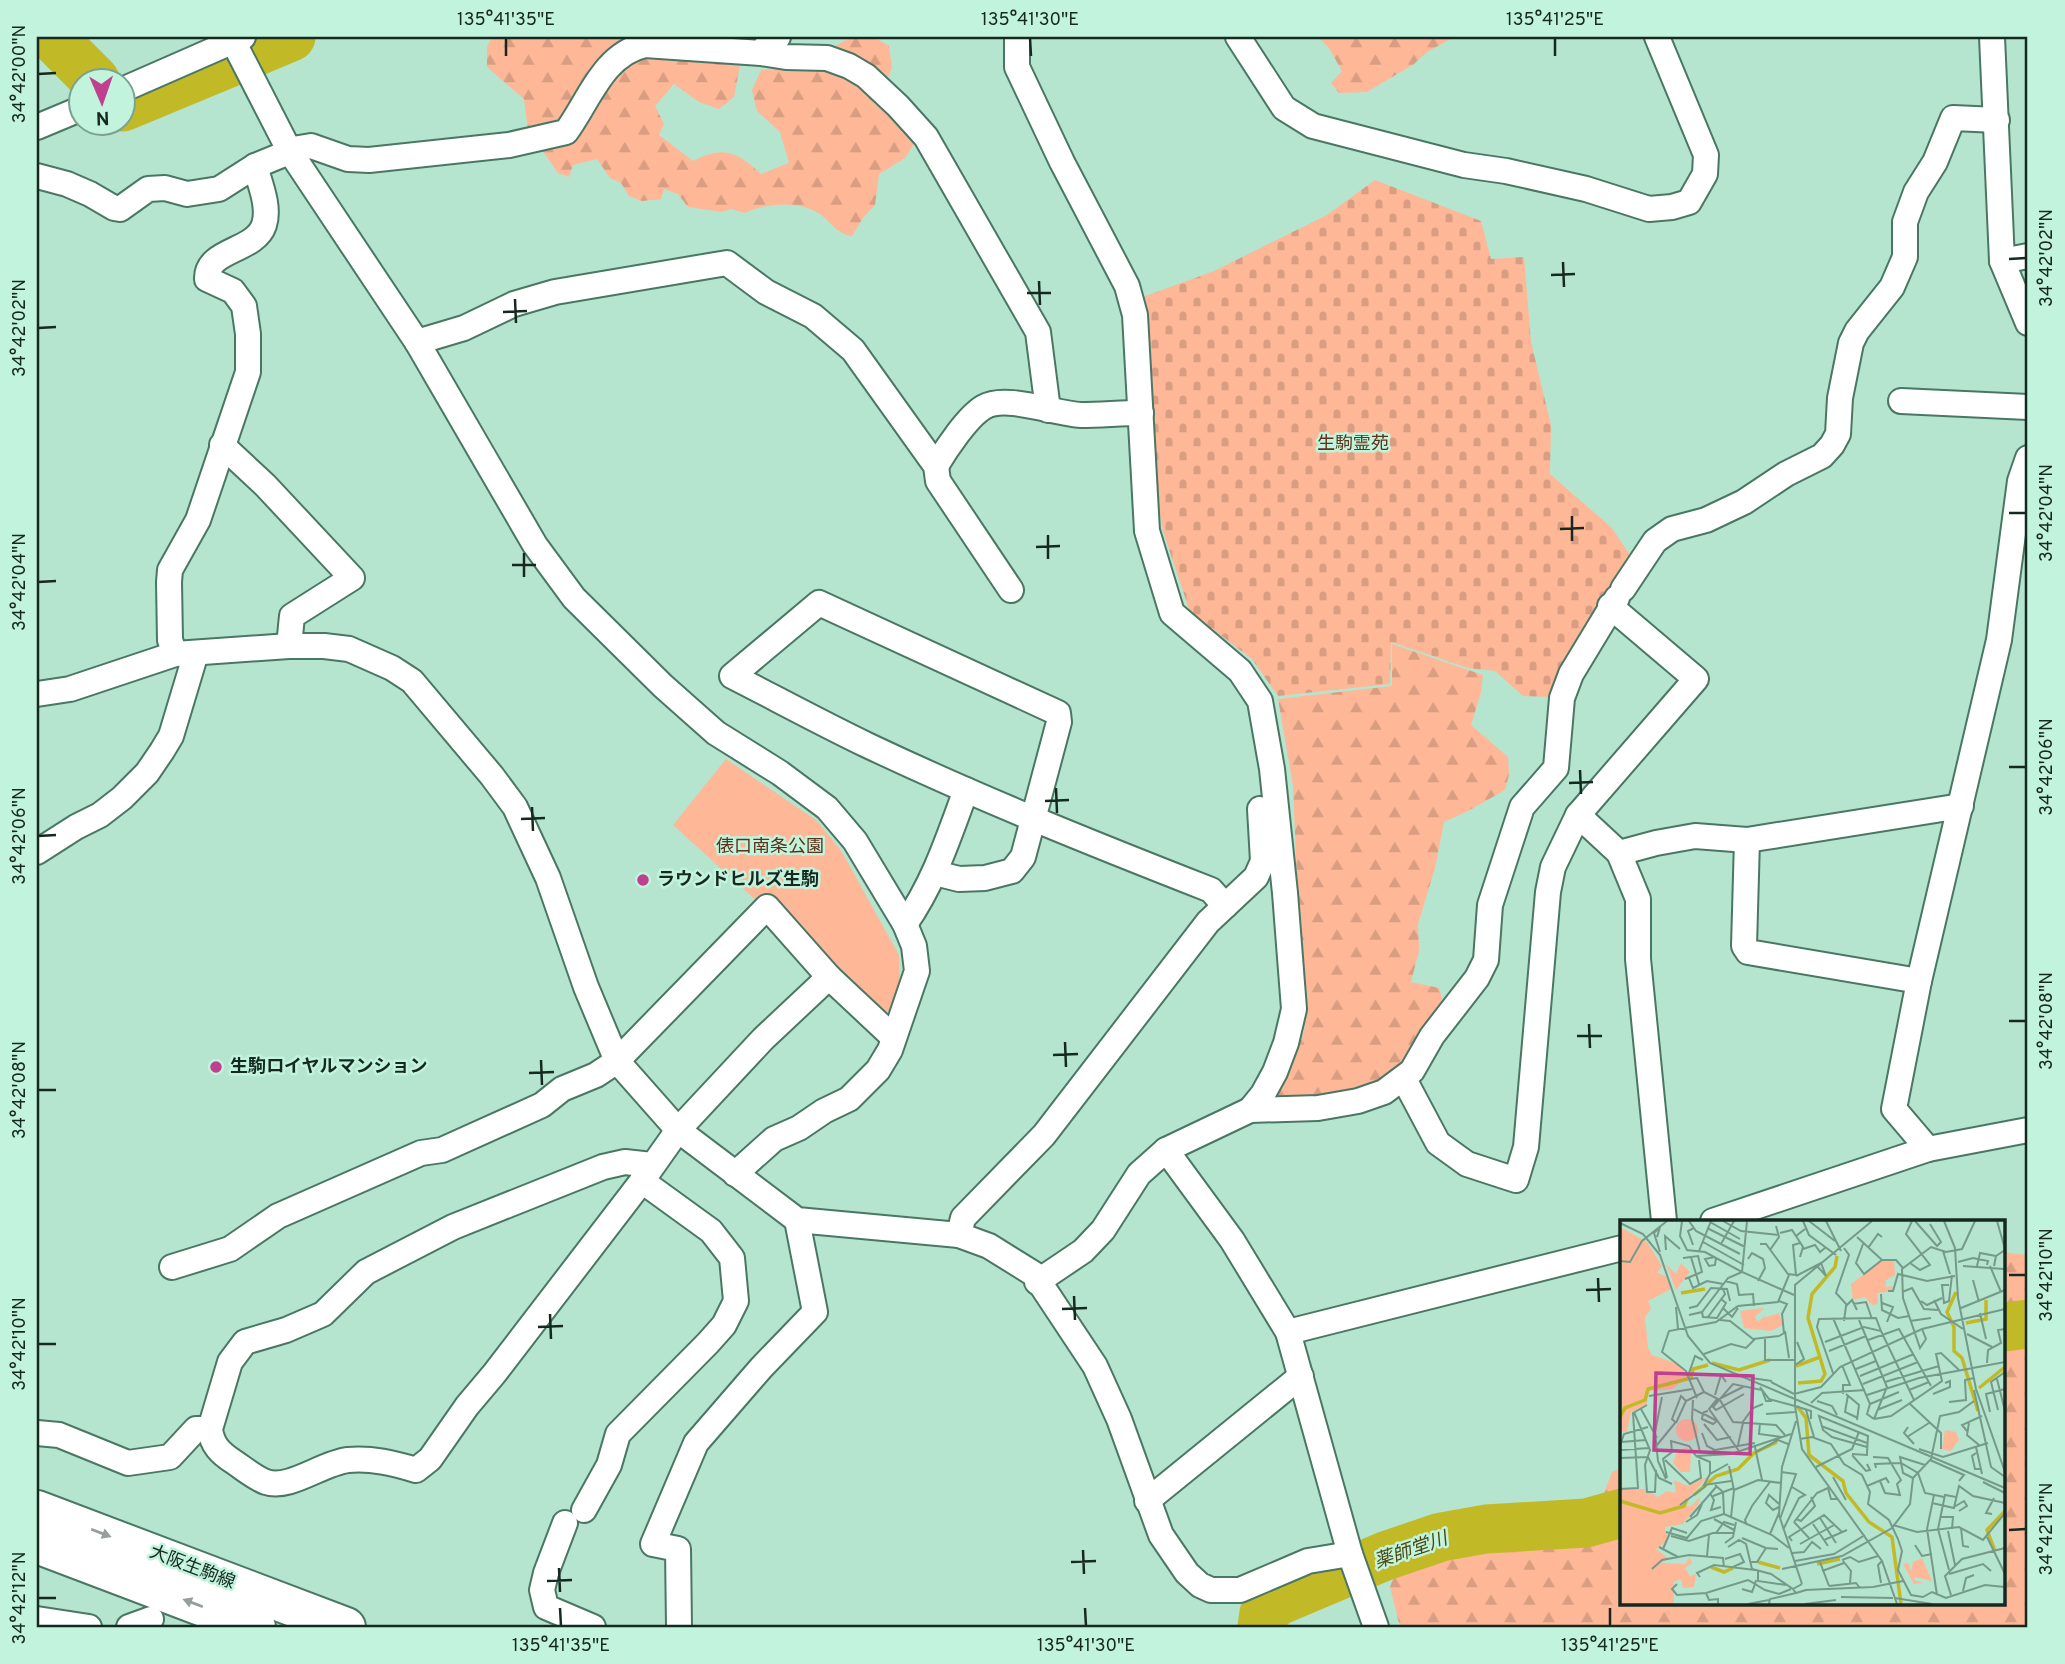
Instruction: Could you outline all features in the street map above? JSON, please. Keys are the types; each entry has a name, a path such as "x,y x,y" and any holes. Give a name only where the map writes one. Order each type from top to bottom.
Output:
{"main road":[{"name":"大阪生駒線","path":"37,1510 346,1627"},
{"name":"大阪生駒線","path":"37,1546 78,1558 256,1627"}],"street":[{"path":"1017,37 1017,67 1062,162 1128,286 1135,315 1147,531 1172,613 1240,671 1260,701 1272,769 1294,1009 1286,1043 1275,1072 1250,1110"},
{"path":"1238,37 1284,108 1313,126 1464,165 1506,171 1586,189 1649,209 1689,202 1705,174 1706,155 1657,37"},
{"path":"1992,37 2002,261 2028,323"},
{"path":"37,176 67,184 120,209 148,189 165,188 187,194 219,189 255,166 289,150 311,146 348,159 369,160 509,145 566,132 601,75 634,47 769,45 786,57 827,58 849,66 874,83 926,138 1038,332 1048,410"},
{"path":"136,85 240,48 289,150 417,342 535,545 574,598 663,686 716,733 780,773 827,808 855,841 905,925 914,946 917,971 890,1050 878,1070 849,1099 774,1139 735,1174"},
{"path":"37,127 66,115"},
{"path":"1037,1282 1083,1251 1103,1230 1139,1174 1166,1150 1250,1110 1318,1108 1358,1101 1384,1093 1412,1071 1432,1036 1477,978 1486,960 1490,905 1522,807 1556,768 1562,698 1571,674 1617,598 1661,536 1672,529 1706,520 1744,502 1786,474 1822,456 1832,445 1838,434 1840,398 1851,344 1857,331 1892,287 1905,257 1905,222 1916,192 1935,162 1953,118 1997,120"},
{"path":"186,654 170,640 170,570 198,520 248,372 246,312 233,291 212,283 207,279 207,273 213,262 257,236 264,225 265,203 255,166"},
{"path":"2002,261 2028,256"},
{"path":"417,342 464,328 514,304 555,292 727,263 766,292 813,316 853,350 936,466 938,481 1011,590"},
{"path":"1900,401 2028,407"},
{"path":"936,466 950,443 983,408 993,404 1007,403 1080,415 1141,413"},
{"path":"222,445 265,485 352,578 292,616 289,646"},
{"path":"1928,1149 1894,1110 1919,981 1999,640 2021,481 2028,458"},
{"path":"1405,1079 1438,1143 1467,1164 1516,1180 1526,1147 1548,892 1553,867 1578,815 1696,679 1617,598"},
{"path":"935,873 959,879 985,878 1012,871 1023,857 1032,818 1059,722 1058,713 819,603 732,676 867,746 1032,818 1211,890 1225,906"},
{"path":"37,694 70,689 186,654 289,646 349,649 392,668 411,681 515,807 548,878 586,987 617,1061 678,1129 797,1220 959,1235 989,1246 1034,1274 1095,1366 1119,1419 1161,1535 1187,1573 1200,1585 1211,1590 1240,1590 1308,1561 1350,1554"},
{"path":"37,852 100,815 122,798 146,773 170,736 186,654"},
{"path":"959,1235 963,1218 1044,1135 1208,922 1256,877 1263,861 1260,797 1272,769"},
{"path":"905,925 919,905 935,873 966,790"},
{"path":"1619,853 1695,836 1747,840 1961,806"},
{"path":"1578,815 1619,853 1639,899 1638,959 1664,1220"},
{"path":"1747,840 1744,946 1748,952 1919,981"},
{"path":"172,1267 230,1248 278,1216 421,1153 442,1150 541,1105 562,1089 596,1075 617,1061 767,907 830,977 893,1037"},
{"path":"593,1627 546,1607 542,1590 546,1573 574,1517 609,1465 618,1434 724,1325 736,1301 732,1258 711,1231 647,1173 625,1161 603,1167 453,1227 366,1272 323,1314 286,1330 245,1342 230,1362 210,1429 211,1439 221,1454 266,1482 297,1479 325,1465 347,1460 384,1460 416,1470 430,1459 467,1406 494,1374 647,1173 678,1129 763,1039 830,977"},
{"path":"1716,1220 1928,1149 2028,1130"},
{"path":"1166,1150 1232,1240 1287,1332 1350,1554 1376,1627"},
{"path":"679,1627 678,1549 653,1544 696,1443 761,1368 816,1312 797,1220"},
{"path":"1287,1332 1620,1249"},
{"path":"1147,1500 1301,1376"},
{"path":"37,1433 59,1435 128,1463 170,1457 196,1429 210,1429"},
{"path":"37,1619 89,1627"}],"green space":[{"path":"492,37 752,37 744,44 734,97 719,109 699,102 674,84 655,106 664,124 659,135 693,161 713,153 730,153 745,160 761,174 789,163 780,132 757,111 752,90 761,70 800,66 853,37 875,38 889,46 892,68 886,82 914,144 905,158 879,174 875,205 852,236 838,231 820,214 793,205 762,207 745,213 731,209 722,212 688,207 678,194 664,189 661,199 642,201 629,196 621,183 610,178 597,159 573,165 569,177 558,173 528,130 524,99 487,67 487,47"},
{"path":"1318,37 1454,37 1367,92 1339,93 1331,83 1342,71 1329,48"},
{"name":"生駒霊苑","path":"1375,180 1481,221 1491,259 1524,257 1531,342 1551,425 1550,474 1612,528 1634,561 1553,697 1523,696 1495,671 1468,668 1391,642 1390,684 1278,696 1252,659 1190,612 1163,531 1159,509 1148,322 1143,297 1214,271 1327,215"},
{"path":"1392,644 1483,675 1471,725 1508,757 1509,775 1505,790 1444,822 1435,868 1418,924 1419,951 1411,982 1439,988 1444,1006 1410,1057 1395,1075 1378,1086 1275,1102 1273,1098 1290,1069 1304,1032 1307,999 1297,879 1293,786 1278,699 1392,686"},
{"name":"俵口南条公園","path":"726,759 816,820 842,852 899,955 900,988 889,1011 878,1011 673,825"},
{"path":"2006,1251 2028,1255 2028,1627 1400,1627 1390,1587 1410,1534 1432,1521 1494,1522 1601,1501 1612,1472 1620,1469 1620,1604 2006,1604"}],"waterway":[{"path":"52,37 81,66"},
{"path":"136,102 291,37"},
{"name":"薬師堂川","path":"2006,1327 2028,1324"},
{"name":"薬師堂川","path":"1262,1627 1264,1613 1276,1602 1385,1556 1441,1537 1486,1529 1586,1523 1620,1514"}],"place":[{"name":"ラウンドヒルズ生駒","path":"643,880"},
{"name":"生駒ロイヤルマンション","path":"216,1067"}]}
